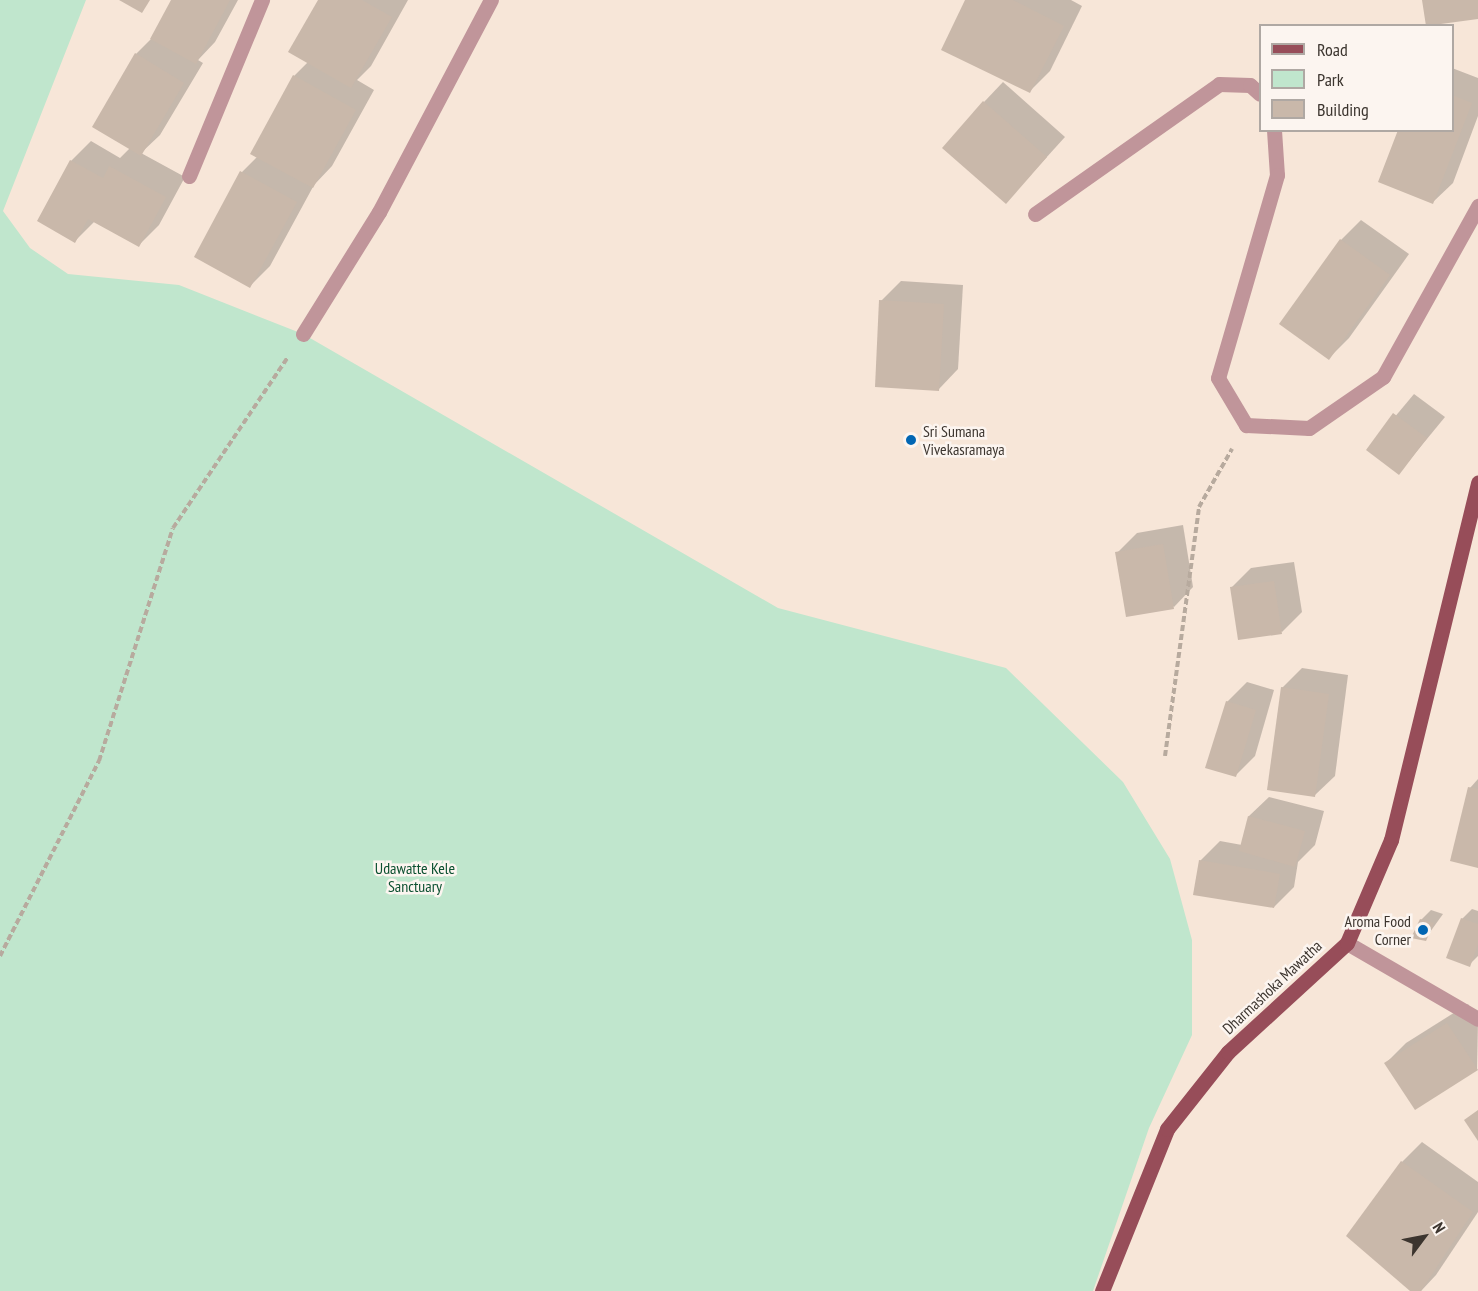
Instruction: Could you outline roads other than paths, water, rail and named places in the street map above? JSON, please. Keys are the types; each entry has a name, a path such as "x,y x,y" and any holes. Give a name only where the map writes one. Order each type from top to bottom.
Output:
{"main road":[{"name":"Dharmashoka Mawatha","path":"1102,1291 1167,1129 1228,1052 1347,943 1392,840 1478,482"}],"street":[{"path":"189,176 262,0"},
{"path":"303,334 379,212 491,0"},
{"path":"1035,214 1219,84 1250,85 1259,93"},
{"path":"1274,132 1277,175 1218,378 1246,425 1309,428 1383,377 1478,206"},
{"path":"1347,943 1478,1019"}],"place":[{"name":"Sri Sumana Vivekasramaya","path":"911,440"},
{"name":"Aroma Food Corner","path":"1423,930"}],"park label":[{"name":"Udawatte Kele Sanctuary","path":"415,877"}]}
